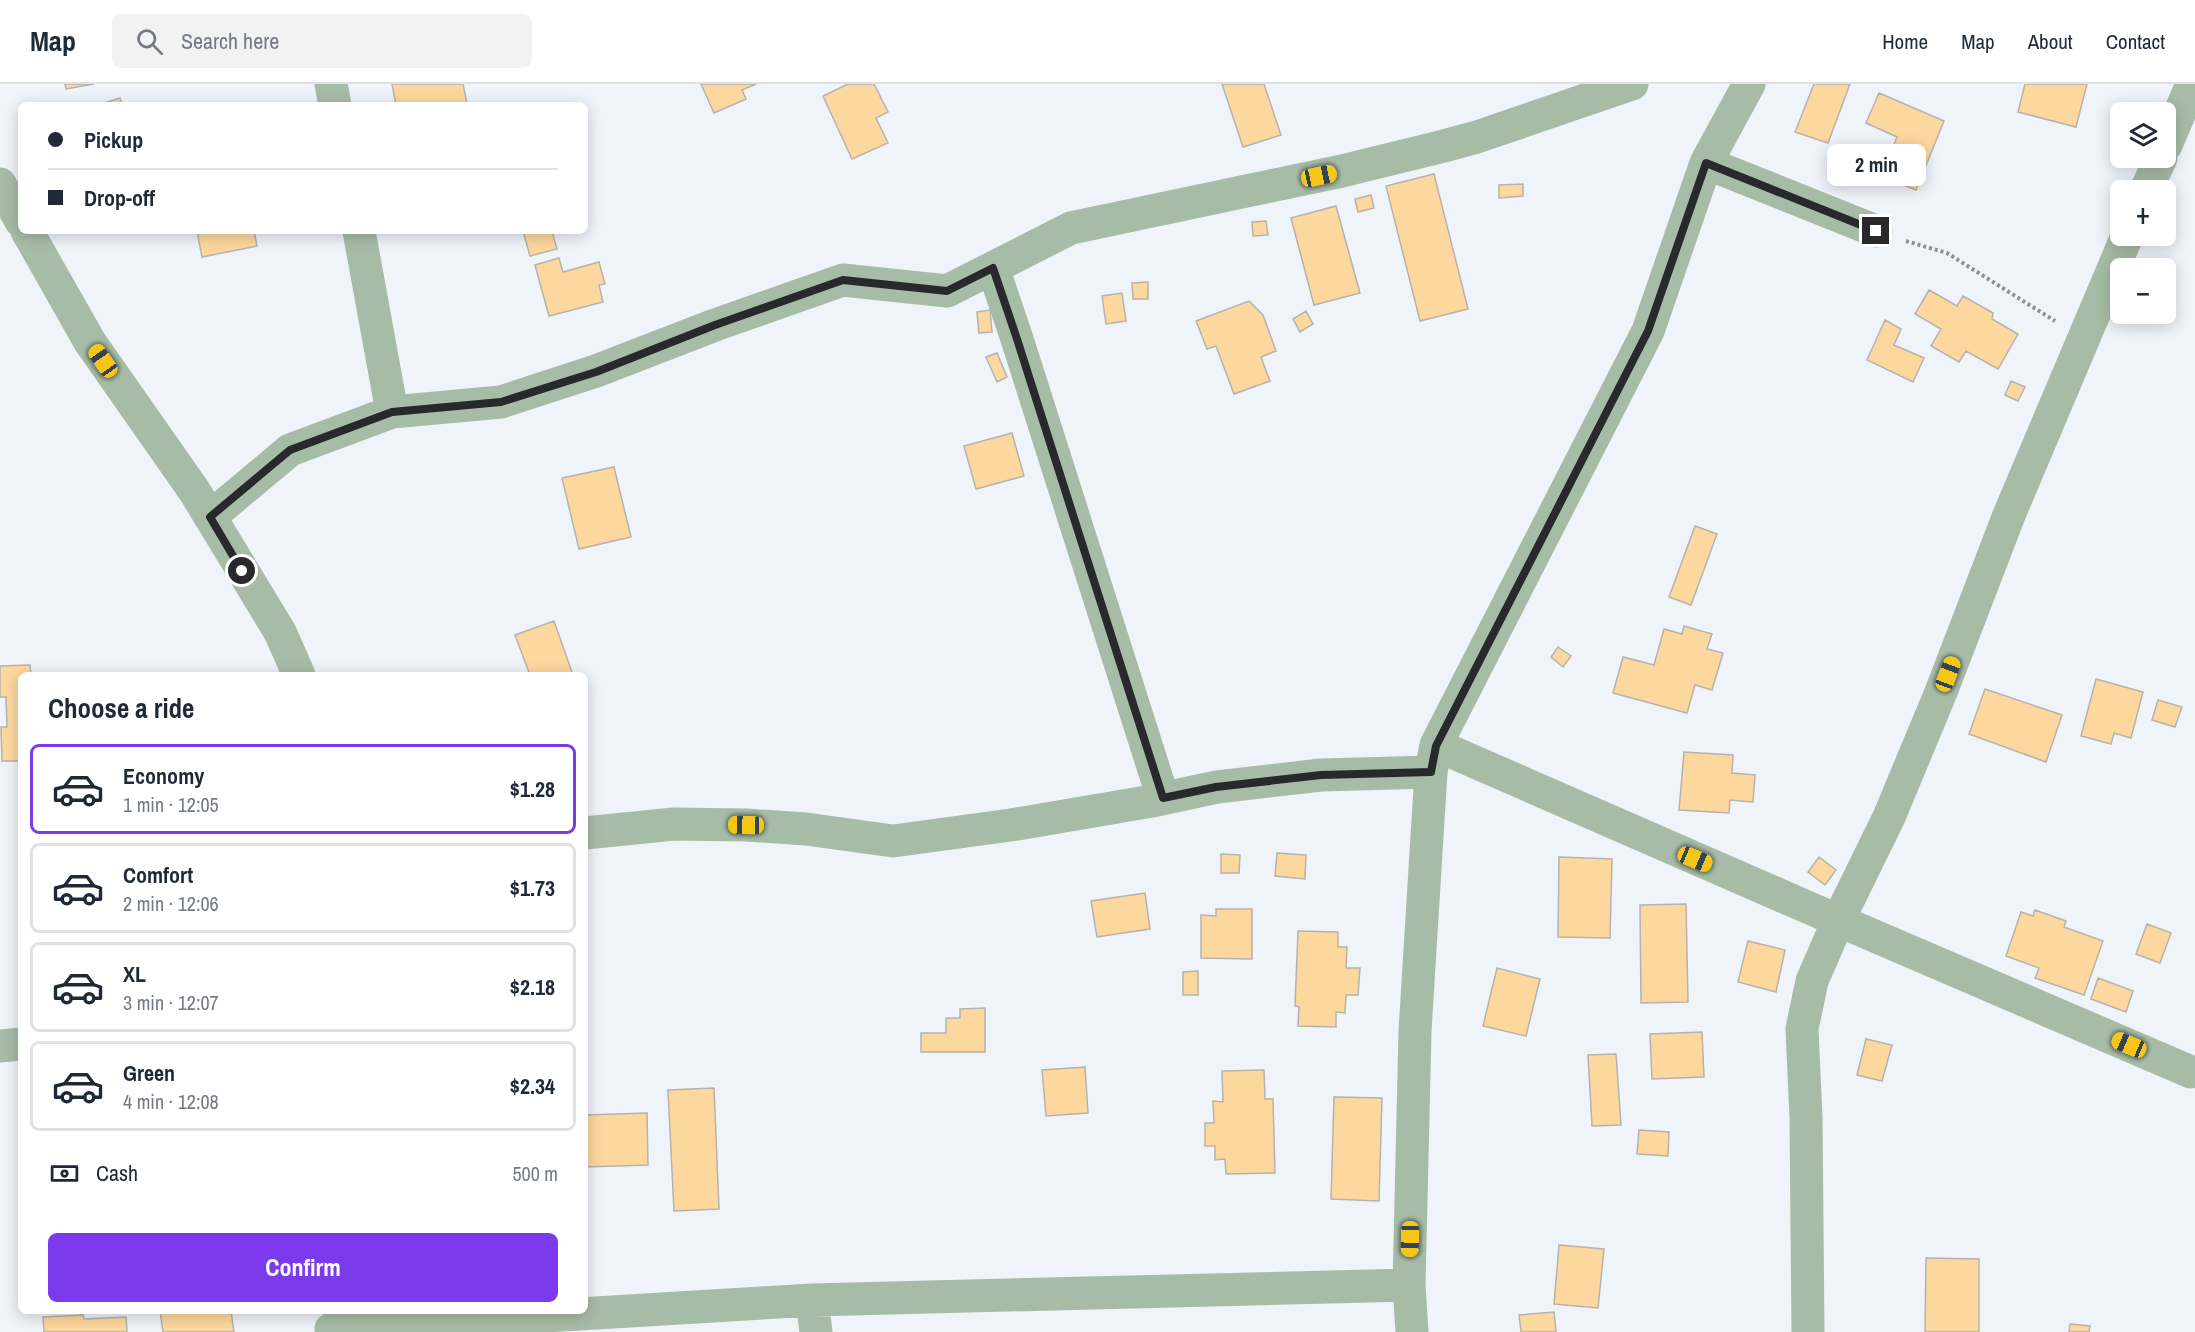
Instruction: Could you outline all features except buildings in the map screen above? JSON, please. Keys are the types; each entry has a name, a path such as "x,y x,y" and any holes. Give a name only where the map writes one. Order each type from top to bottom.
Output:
{"street":[{"path":"331,84 334,102"},
{"path":"210,517 290,450 392,412 501,402 596,372 715,325 843,280 947,291 1071,228 1342,171 1444,146 1632,84"},
{"path":"1412,1332 1409,1286 1415,1031 1433,759 1648,331 1706,163 1749,84"},
{"path":"2176,122 2192,84"},
{"path":"1706,163 1876,231"},
{"path":"0,184 18,216"},
{"path":"29,234 90,342 210,517 280,632 298,672"},
{"path":"360,234 392,412"},
{"path":"1808,1332 1806,1118 1802,1029 1812,981 1902,786 2009,515 2123,246"},
{"path":"993,268 1163,798"},
{"path":"588,833 674,824 746,825 806,829 893,841 1011,825 1216,787 1433,759 1838,921 2191,1071"},
{"path":"0,1046 18,1044"},
{"path":"588,1311 812,1300 1409,1286"},
{"path":"812,1300 816,1332"},
{"path":"331,1324 531,1314"}],"path":[{"path":"1876,231 1947,253 2083,338"}],"route":[{"path":"242,571 210,517 290,450 392,412 501,402 596,372 715,325 843,280 947,291 993,268 1163,798 1216,787 1321,775 1431,772 1436,746 1648,331 1706,163 1876,231"}]}
